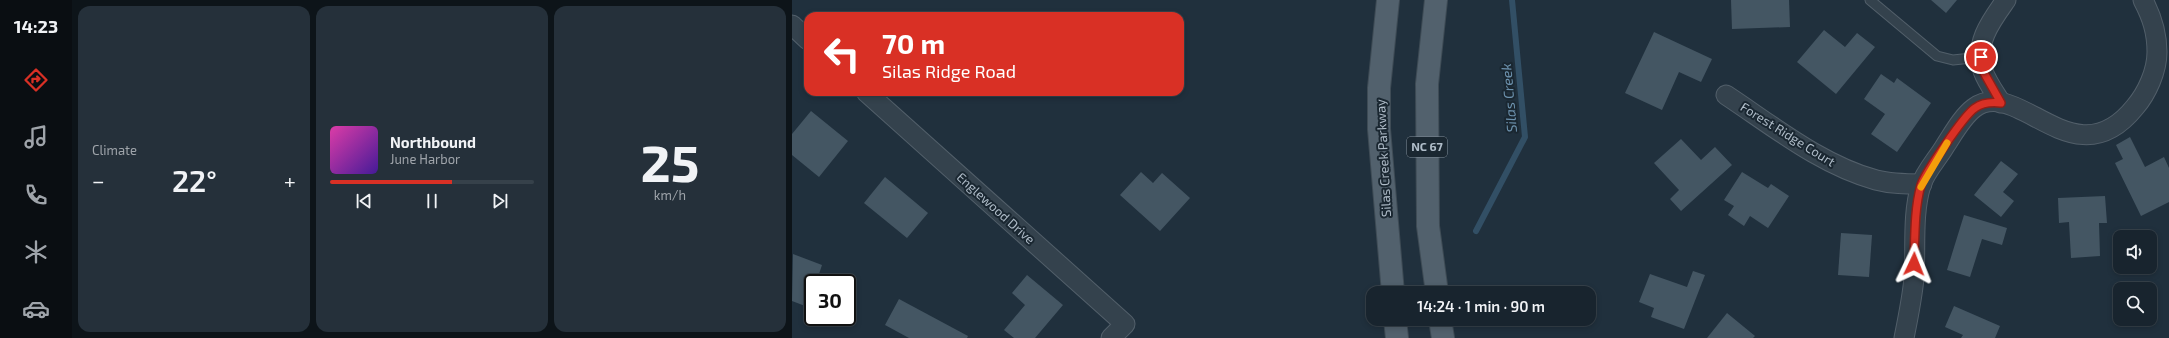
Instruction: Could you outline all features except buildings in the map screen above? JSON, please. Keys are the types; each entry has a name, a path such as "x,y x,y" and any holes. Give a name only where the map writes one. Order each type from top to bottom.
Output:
{"main road":[{"name":"Silas Creek Parkway","path":"1388,0 1379,88 1379,129 1392,286"},
{"name":"NC 67","path":"1436,0 1427,84 1428,226 1436,286"},
{"path":"1396,326 1397,338"},
{"path":"1441,326 1443,338"}],"street":[{"path":"2001,103 1983,71 1981,57 1986,28 2006,0"},
{"path":"1904,338 1911,306 1916,222 1922,184 1951,136 1968,114 1983,104 2001,103 2012,105 2029,112 2053,127 2070,134 2099,133 2115,125 2130,113 2142,99 2150,82 2157,54 2156,35 2151,17 2143,0"},
{"path":"792,25 804,36"},
{"name":"Forest Ridge Court","path":"1726,95 1800,143 1840,166 1875,180 1893,184 1922,184"},
{"name":"Englewood Drive","path":"870,96 1125,324 1111,338"}],"lane":[{"path":"1870,0 1937,56 1953,60 1981,57"}],"waterway":[{"name":"Silas Creek","path":"1476,231 1525,137 1512,0"}],"slow traffic":[{"path":"1921,187 1947,143"}],"route":[{"path":"1914,264 1916,222 1922,184 1951,136 1968,114 1975,107 1983,104 1992,102 2001,103 1983,71 1981,57"}]}
